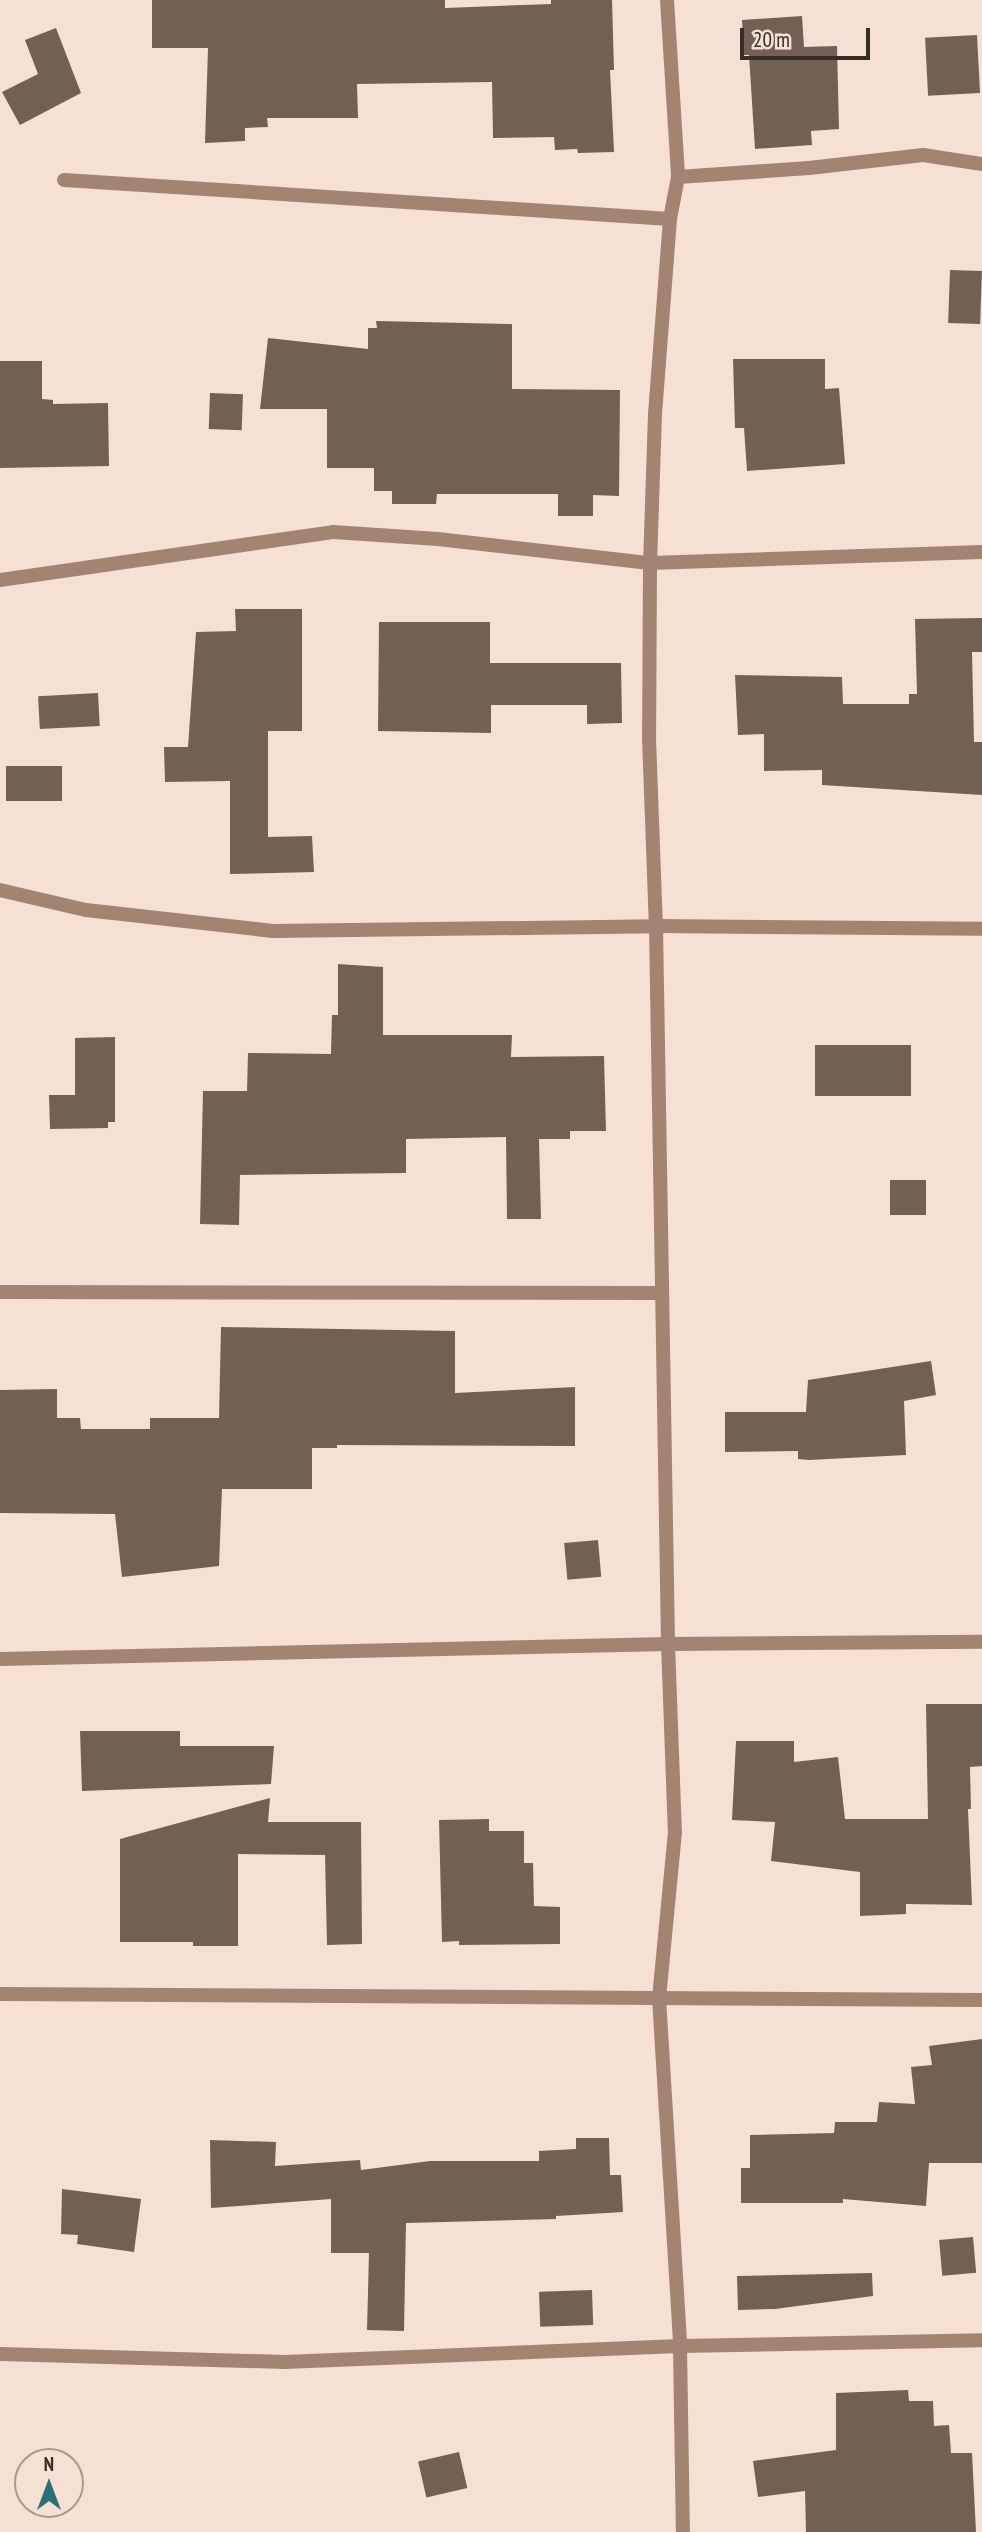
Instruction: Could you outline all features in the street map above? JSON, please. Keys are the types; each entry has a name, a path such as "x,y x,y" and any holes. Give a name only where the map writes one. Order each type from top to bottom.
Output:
{"street":[{"path":"667,0 678,177 670,219 655,414 650,563 649,738 656,926 668,1644 675,1832 659,1998 680,2346 683,2532"},
{"path":"678,177 809,168 923,155 982,164"},
{"path":"64,180 670,219"},
{"path":"0,580 332,533 438,539 650,563 982,552"},
{"path":"0,890 86,910 274,930 656,926 982,929"},
{"path":"0,1292 662,1293"},
{"path":"0,1659 668,1644 982,1642"},
{"path":"0,1994 982,2000"},
{"path":"0,2354 284,2362 680,2346 982,2340"}],"building":[{"path":"152,0 445,0 445,8 551,4 551,0 612,0 614,70 610,70 614,152 578,153 577,149 555,150 554,137 493,138 492,82 357,84 358,118 267,118 268,127 245,128 245,141 205,143 208,48 152,48"},
{"path":"802,16 804,47 837,46 839,129 811,131 812,145 755,149 749,55 744,55 742,20"},
{"path":"56,28 81,93 20,125 2,92 38,74 25,40"},
{"path":"977,35 980,93 928,96 925,38"},
{"path":"950,270 982,271 980,324 948,323"},
{"path":"376,321 512,324 512,389 620,390 619,496 593,495 593,516 558,516 558,494 437,494 436,504 392,504 392,491 374,491 374,468 327,468 327,409 260,409 268,338 368,349 368,328 377,328"},
{"path":"733,359 825,359 825,389 839,388 845,464 747,471 744,428 735,428"},
{"path":"0,361 42,361 42,399 53,400 53,404 108,403 109,466 0,468"},
{"path":"210,393 243,394 242,430 209,429"},
{"path":"235,609 302,609 302,731 268,731 268,837 312,836 314,872 230,874 230,781 165,782 164,747 188,747 196,632 236,631"},
{"path":"982,618 982,652 972,652 974,742 982,742 982,795 822,785 822,770 764,771 764,734 738,735 735,675 842,677 843,704 909,704 909,694 917,694 915,619"},
{"path":"379,622 490,622 490,663 621,663 622,723 587,724 587,705 491,705 491,733 378,731"},
{"path":"98,693 100,726 40,729 38,696"},
{"path":"6,766 62,766 62,801 6,801"},
{"path":"338,964 383,967 383,1035 512,1035 511,1057 604,1056 606,1131 570,1131 570,1139 539,1139 541,1219 507,1219 506,1137 406,1139 406,1173 240,1175 239,1225 200,1224 203,1091 247,1091 248,1053 331,1054 332,1015 338,1015"},
{"path":"115,1037 115,1122 108,1122 108,1128 50,1129 49,1095 75,1095 75,1038"},
{"path":"815,1045 911,1045 911,1096 815,1096"},
{"path":"890,1180 926,1180 926,1215 890,1215"},
{"path":"221,1327 455,1331 455,1393 575,1387 575,1446 337,1445 337,1448 312,1448 312,1489 222,1489 219,1566 122,1577 115,1514 0,1513 0,1390 57,1389 57,1418 80,1418 81,1429 150,1429 150,1418 219,1418"},
{"path":"931,1361 936,1395 904,1401 906,1455 809,1460 798,1459 798,1451 725,1452 725,1412 806,1412 808,1380"},
{"path":"598,1540 601,1577 567,1580 564,1543"},
{"path":"926,1704 982,1704 982,1766 970,1767 971,1809 968,1809 972,1905 906,1904 906,1914 860,1916 860,1872 771,1861 775,1822 732,1820 736,1741 794,1741 794,1762 838,1757 845,1819 928,1819"},
{"path":"80,1731 180,1731 180,1746 274,1746 271,1784 82,1791"},
{"path":"270,1798 268,1822 361,1822 362,1944 327,1945 325,1855 238,1854 238,1946 193,1946 193,1942 120,1942 120,1839"},
{"path":"489,1819 489,1831 524,1831 524,1863 533,1863 534,1906 560,1907 560,1944 459,1945 459,1941 442,1942 439,1820"},
{"path":"982,2039 982,2163 929,2163 926,2206 843,2199 843,2203 741,2203 741,2168 750,2168 750,2135 834,2133 835,2122 877,2122 879,2102 915,2104 911,2067 932,2065 929,2046"},
{"path":"576,2138 609,2138 610,2175 621,2175 623,2212 556,2216 556,2219 406,2223 404,2331 367,2330 369,2253 331,2253 331,2199 211,2208 210,2140 276,2142 275,2166 360,2160 361,2170 430,2161 539,2161 539,2151 576,2149"},
{"path":"62,2189 141,2199 134,2252 77,2244 78,2235 61,2234"},
{"path":"973,2237 976,2273 942,2276 939,2240"},
{"path":"872,2273 873,2296 775,2309 738,2310 737,2276"},
{"path":"592,2290 593,2325 540,2327 539,2292"},
{"path":"908,2390 909,2401 933,2401 934,2426 949,2425 951,2453 972,2453 976,2532 806,2532 805,2491 758,2497 753,2461 836,2450 836,2393"},
{"path":"459,2452 467,2488 426,2497 418,2461"}]}
